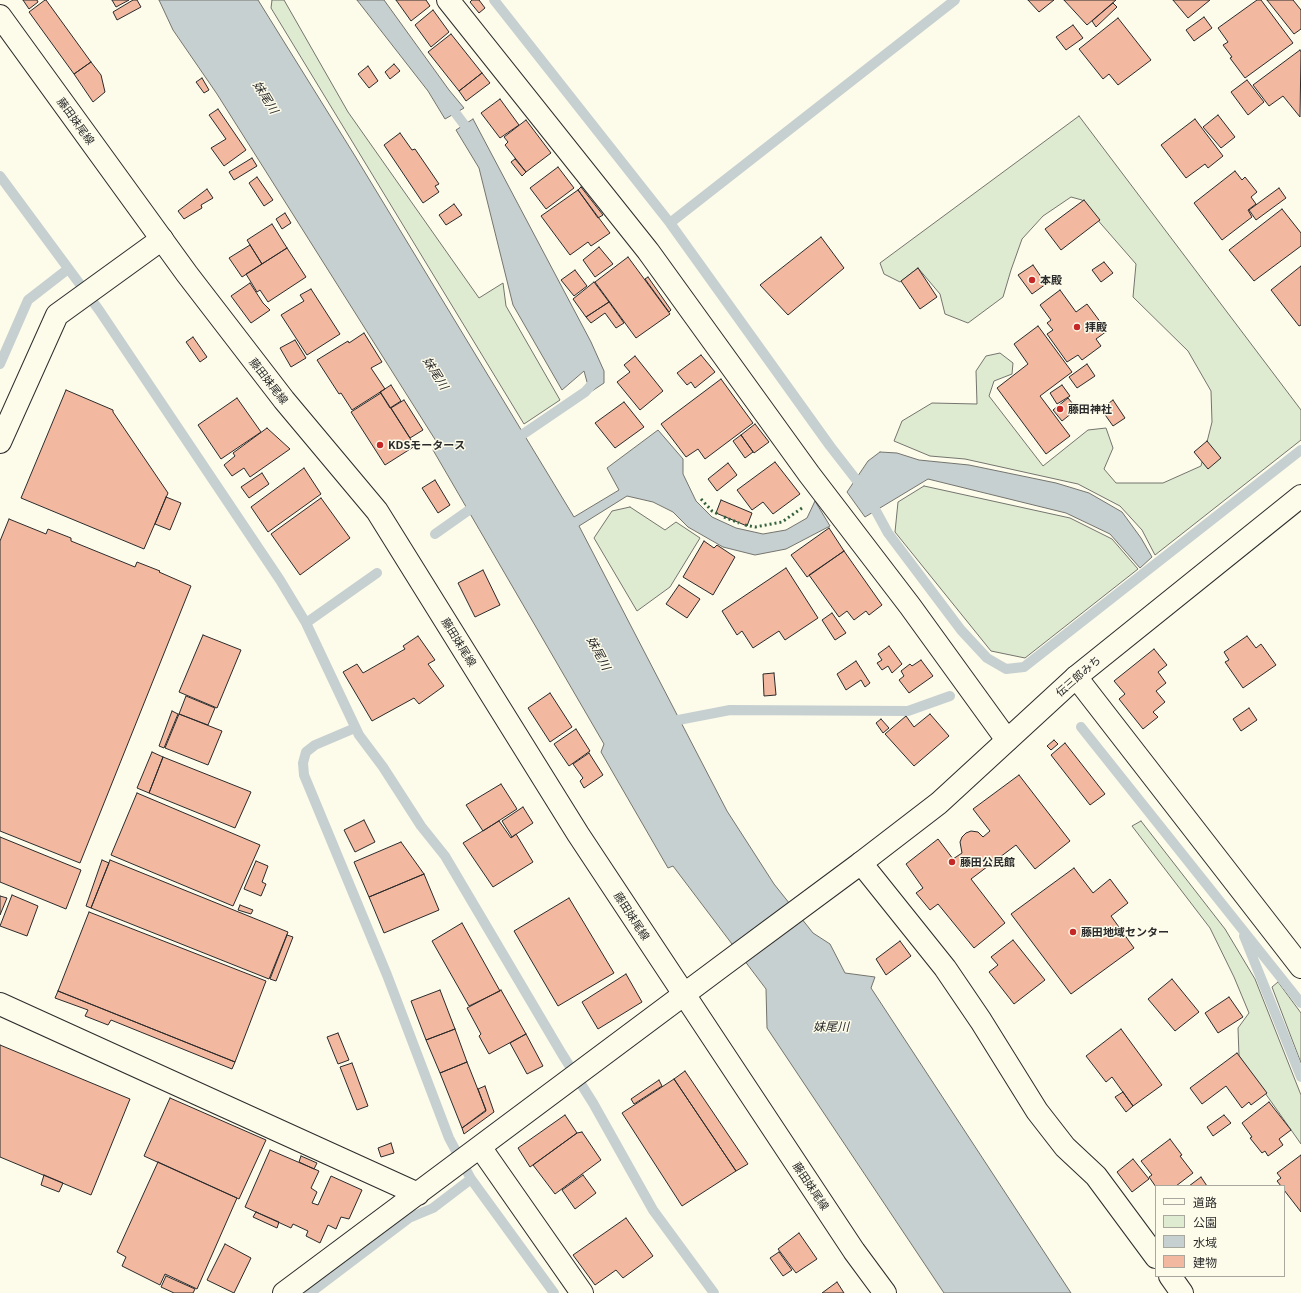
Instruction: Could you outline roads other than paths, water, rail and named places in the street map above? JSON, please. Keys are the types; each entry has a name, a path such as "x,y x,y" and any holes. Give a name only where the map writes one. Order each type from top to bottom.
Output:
{"street":[{"path":"448,0 648,251 809,474 910,606 1007,740"},
{"name":"藤田妹尾線","path":"0,16 162,239 284,400 377,511 578,834 683,995 850,1244 885,1293"},
{"path":"0,442 57,316 162,239"},
{"name":"伝三郎みち","path":"284,1293 722,966 825,891 939,803 1076,677 1301,496"},
{"path":"1076,677 1301,967"},
{"path":"861,863 944,968 981,1021 1037,1111 1065,1147 1096,1176 1155,1257"},
{"path":"0,1004 418,1194"},
{"path":"476,1151 582,1293"},
{"path":"1171,1277 1182,1293"}],"water":[{"name":"妹尾川","path":"159,0 258,0 355,156 574,517 619,490 607,468 658,430 683,459 683,474 696,501 712,517 736,528 763,534 786,530 807,518 815,501 830,526 786,549 755,555 723,547 688,527 673,512 653,502 627,496 579,526 727,811 774,884 813,933 830,944 845,973 875,977 871,988 1071,1293 944,1293 767,1028 766,989 673,866 668,868 601,752 604,744 433,450 436,441 217,94 173,30"},
{"path":"357,0 384,0 449,90 464,108 445,119 428,91"},
{"path":"473,119 591,342 604,371 604,383 592,391 587,382 584,371 562,390 513,305 479,168 456,130"},
{"path":"880,452 897,453 919,460 969,465 1056,483 1089,493 1122,512 1141,538 1152,557 1140,568 1110,534 1066,513 928,479 865,517 847,492 868,461"}],"waterway":[{"path":"494,0 670,223 830,446 865,491 888,533 961,630 987,658 1006,669 1024,667 1301,450"},
{"path":"670,223 955,0"},
{"path":"448,103 472,135"},
{"path":"0,176 99,310 280,580 306,623 359,735 383,767 421,826 445,856 562,1054 593,1103 653,1210 714,1293"},
{"path":"0,364 28,300 68,269"},
{"path":"513,441 585,392 596,380 595,375"},
{"path":"435,534 479,503"},
{"path":"306,623 377,573"},
{"path":"668,722 730,710 908,711 950,696"},
{"path":"1081,727 1301,1003"},
{"path":"355,728 315,745 306,752 303,763 304,775 387,975 449,1138 471,1179 554,1293"},
{"path":"1244,936 1301,1077"},
{"path":"310,1293 409,1218 433,1208 471,1179"}],"place":[{"name":"本殿","path":"1032,280"},
{"name":"拝殿","path":"1077,327"},
{"name":"藤田神社","path":"1060,409"},
{"name":"KDSモータース","path":"380,445"},
{"name":"藤田公民館","path":"952,862"},
{"name":"藤田地域センター","path":"1073,932"}]}
